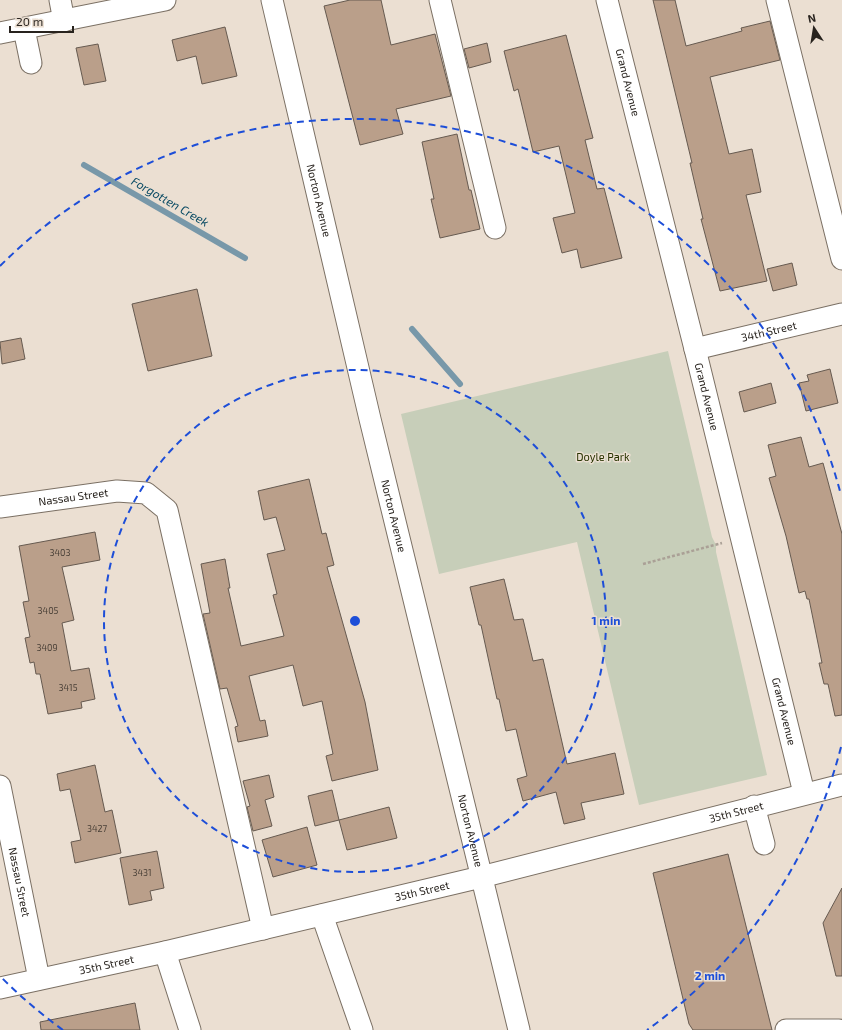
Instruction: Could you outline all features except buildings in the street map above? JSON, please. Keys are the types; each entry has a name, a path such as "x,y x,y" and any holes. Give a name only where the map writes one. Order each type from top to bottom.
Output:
{"street":[{"path":"60,0 64,21"},
{"path":"0,33 165,0"},
{"name":"Norton Avenue","path":"272,0 370,419 519,1030"},
{"path":"440,0 495,228"},
{"name":"Grand Avenue","path":"607,0 742,538 804,793"},
{"path":"777,0 842,260"},
{"path":"24,28 31,63"},
{"name":"34th Street","path":"695,349 842,314"},
{"name":"Nassau Street","path":"0,507 117,490 146,493 167,510 263,929"},
{"name":"35th Street","path":"0,988 165,952 481,877 804,793 842,785"},
{"name":"Nassau Street","path":"0,786 39,979"},
{"path":"754,806 764,844"},
{"path":"322,915 362,1030"},
{"path":"165,952 190,1030"},
{"path":"786,1030 839,1030"}],"path":[{"path":"643,564 742,538"}],"green space":[{"name":"Doyle Park","path":"668,351 712,537 716,545 716,552 767,775 639,805 577,542 439,574 401,414"}],"waterway":[{"name":"Forgotten Creek","path":"84,165 245,258"},
{"name":"Forgotten Creek","path":"412,329 460,384"}]}
